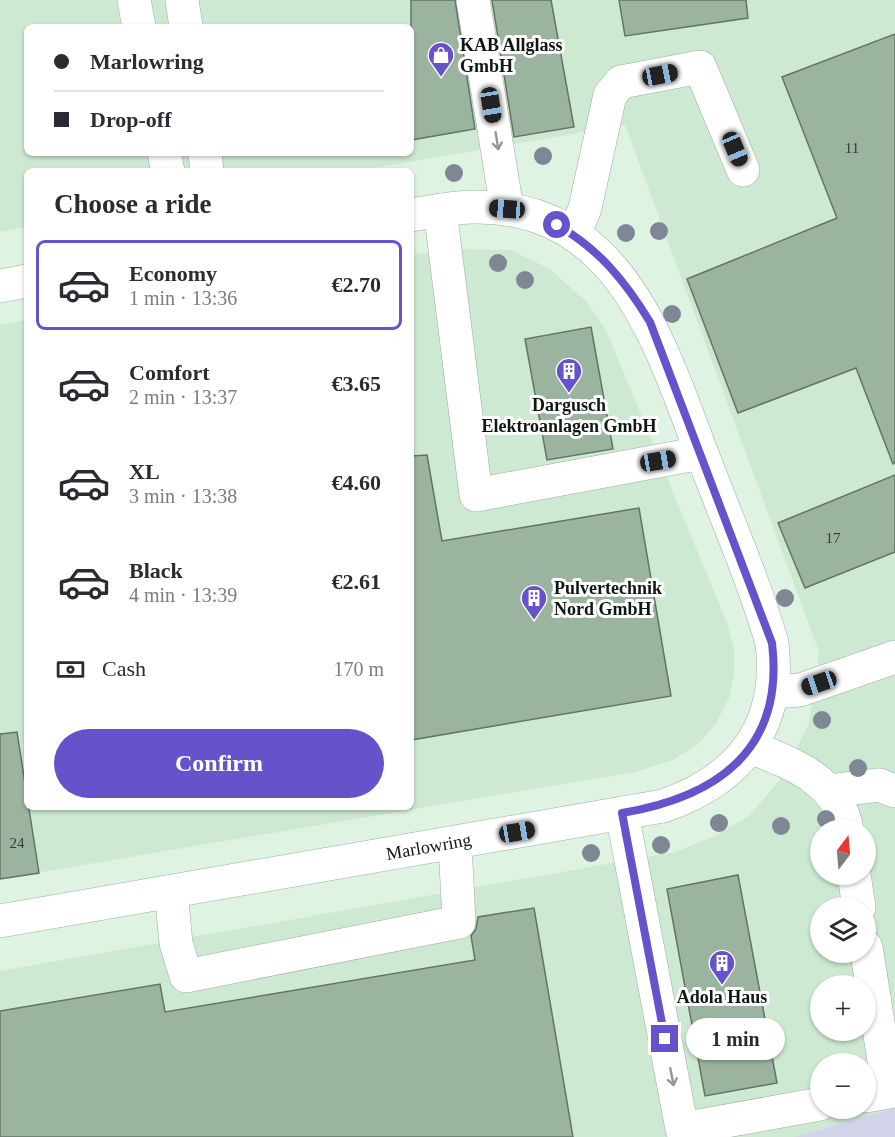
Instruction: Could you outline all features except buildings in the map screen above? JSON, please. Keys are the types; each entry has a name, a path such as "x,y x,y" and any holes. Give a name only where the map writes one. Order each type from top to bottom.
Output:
{"street":[{"path":"134,0 138,24"},
{"path":"182,0 186,24"},
{"path":"473,0 507,209"},
{"path":"574,235 585,208 610,95 621,82 700,67 743,170"},
{"name":"Marlowring","path":"0,921 663,806 698,792 730,771 750,747 768,711 775,661 772,643 650,322 635,298 606,261 574,235 536,216 507,209 474,207 425,213"},
{"path":"425,213 476,495 701,453"},
{"path":"0,286 24,282"},
{"path":"772,692 800,690 895,657"},
{"path":"750,747 808,773 829,791 838,803 843,819"},
{"path":"829,791 879,785 895,791"},
{"path":"622,813 682,1129 810,1106"},
{"path":"171,892 176,942 186,976 459,922 455,843"},
{"path":"869,963 889,1092 876,1094"}],"shaded area":[{"path":"0,0 895,0 895,1108 876,1113 876,1053 810,1053 810,1119 857,1119 794,1137 0,1137 0,971 675,852 715,836 749,816 779,781 809,724 819,652 625,125 374,168 24,168 24,228 0,232"},
{"path":"456,249 511,250 550,269 587,302 607,332 727,623 734,648 734,675 729,698 715,725 698,744 673,760 635,772 414,809 414,255"},
{"path":"24,321 24,810 409,810 0,879 0,325"},
{"path":"895,1108 895,1137 794,1137 857,1119 876,1119 876,1113"}],"place":[{"name":"KAB Allglass GmbH","path":"441,78"},
{"name":"Dargusch Elektroanlagen GmbH","path":"569,394"},
{"name":"Pulvertechnik Nord GmbH","path":"534,621"},
{"name":"Adola Haus","path":"722,986"}],"route":[{"path":"557,225 590,246 606,261 620,277 650,322 767,624 775,661 768,711 750,747 730,771 714,783 682,799 663,806 622,813 665,1039"}]}
